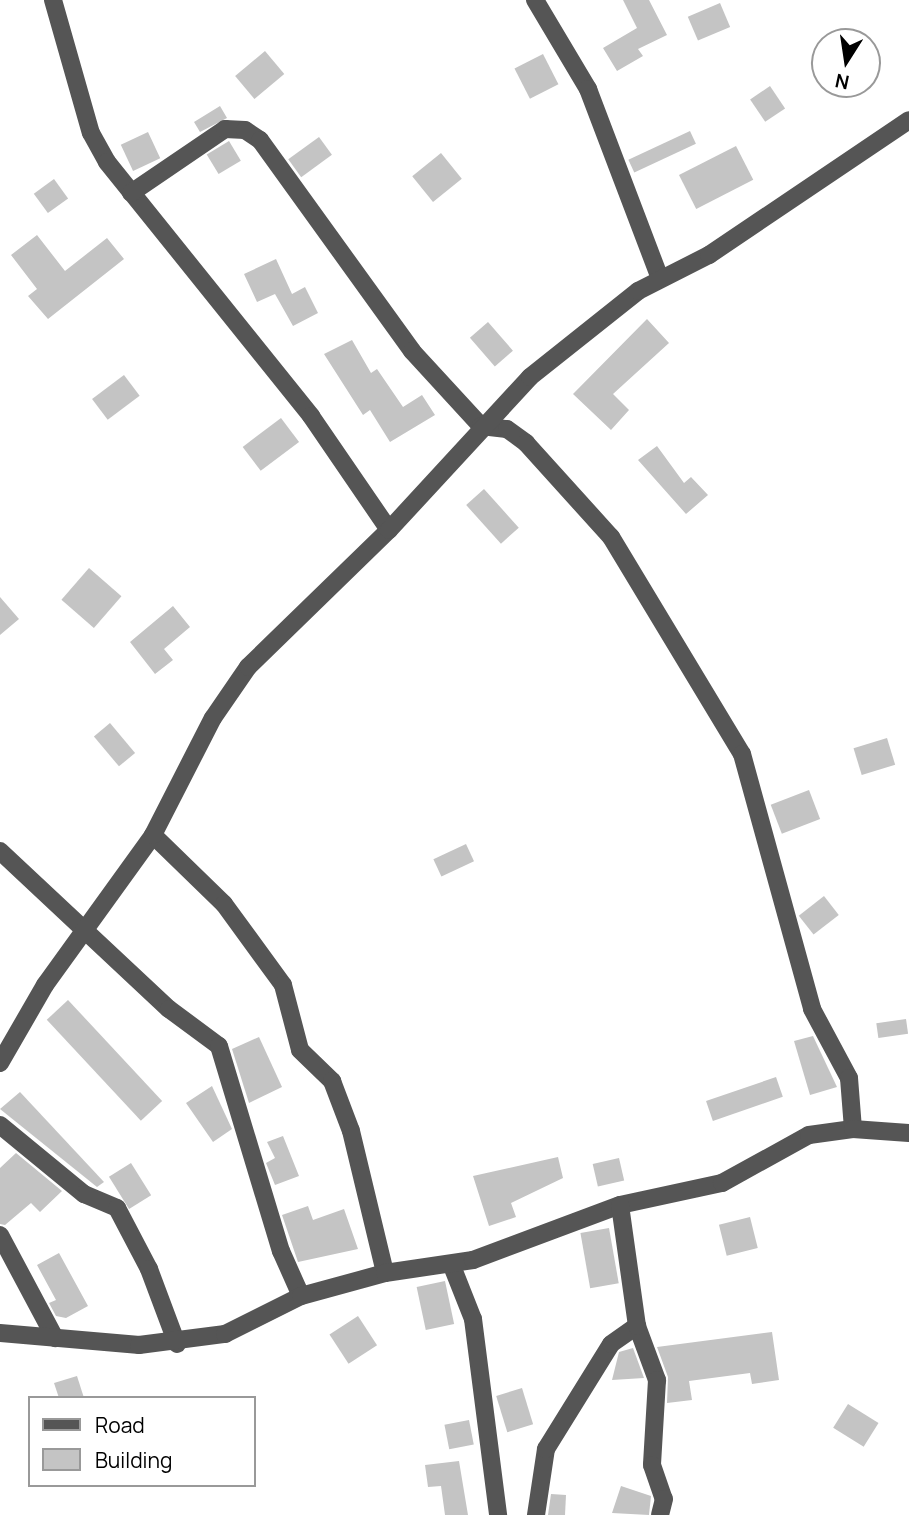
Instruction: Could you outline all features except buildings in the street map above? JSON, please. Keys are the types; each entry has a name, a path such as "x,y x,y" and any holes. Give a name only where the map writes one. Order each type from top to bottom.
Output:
{"street":[{"path":"53,0 91,133 131,193 311,416 388,530"},
{"path":"535,0 588,89 660,279"},
{"path":"0,1063 84,931 153,835 213,718 248,667 388,530 481,426 530,376 660,279 709,255 909,120"},
{"path":"131,193 207,137 245,130 260,140 412,351 481,426 507,429 526,443 611,537 742,754 812,1009 849,1078 853,1129"},
{"path":"153,835 224,904 283,985 300,1050 332,1081 351,1131 386,1273"},
{"path":"0,851 169,1009 219,1046 281,1251 301,1296"},
{"path":"0,1125 84,1194 117,1208 149,1269 177,1344"},
{"path":"0,1333 177,1344 225,1334 301,1296 386,1273 452,1266 620,1205 722,1183 809,1135 853,1129 909,1133"},
{"path":"620,1205 637,1326 657,1380 652,1465 664,1499 660,1515"},
{"path":"0,1235 55,1338"},
{"path":"452,1266 473,1319 498,1515"},
{"path":"536,1515 546,1449 611,1345 637,1326"}]}
